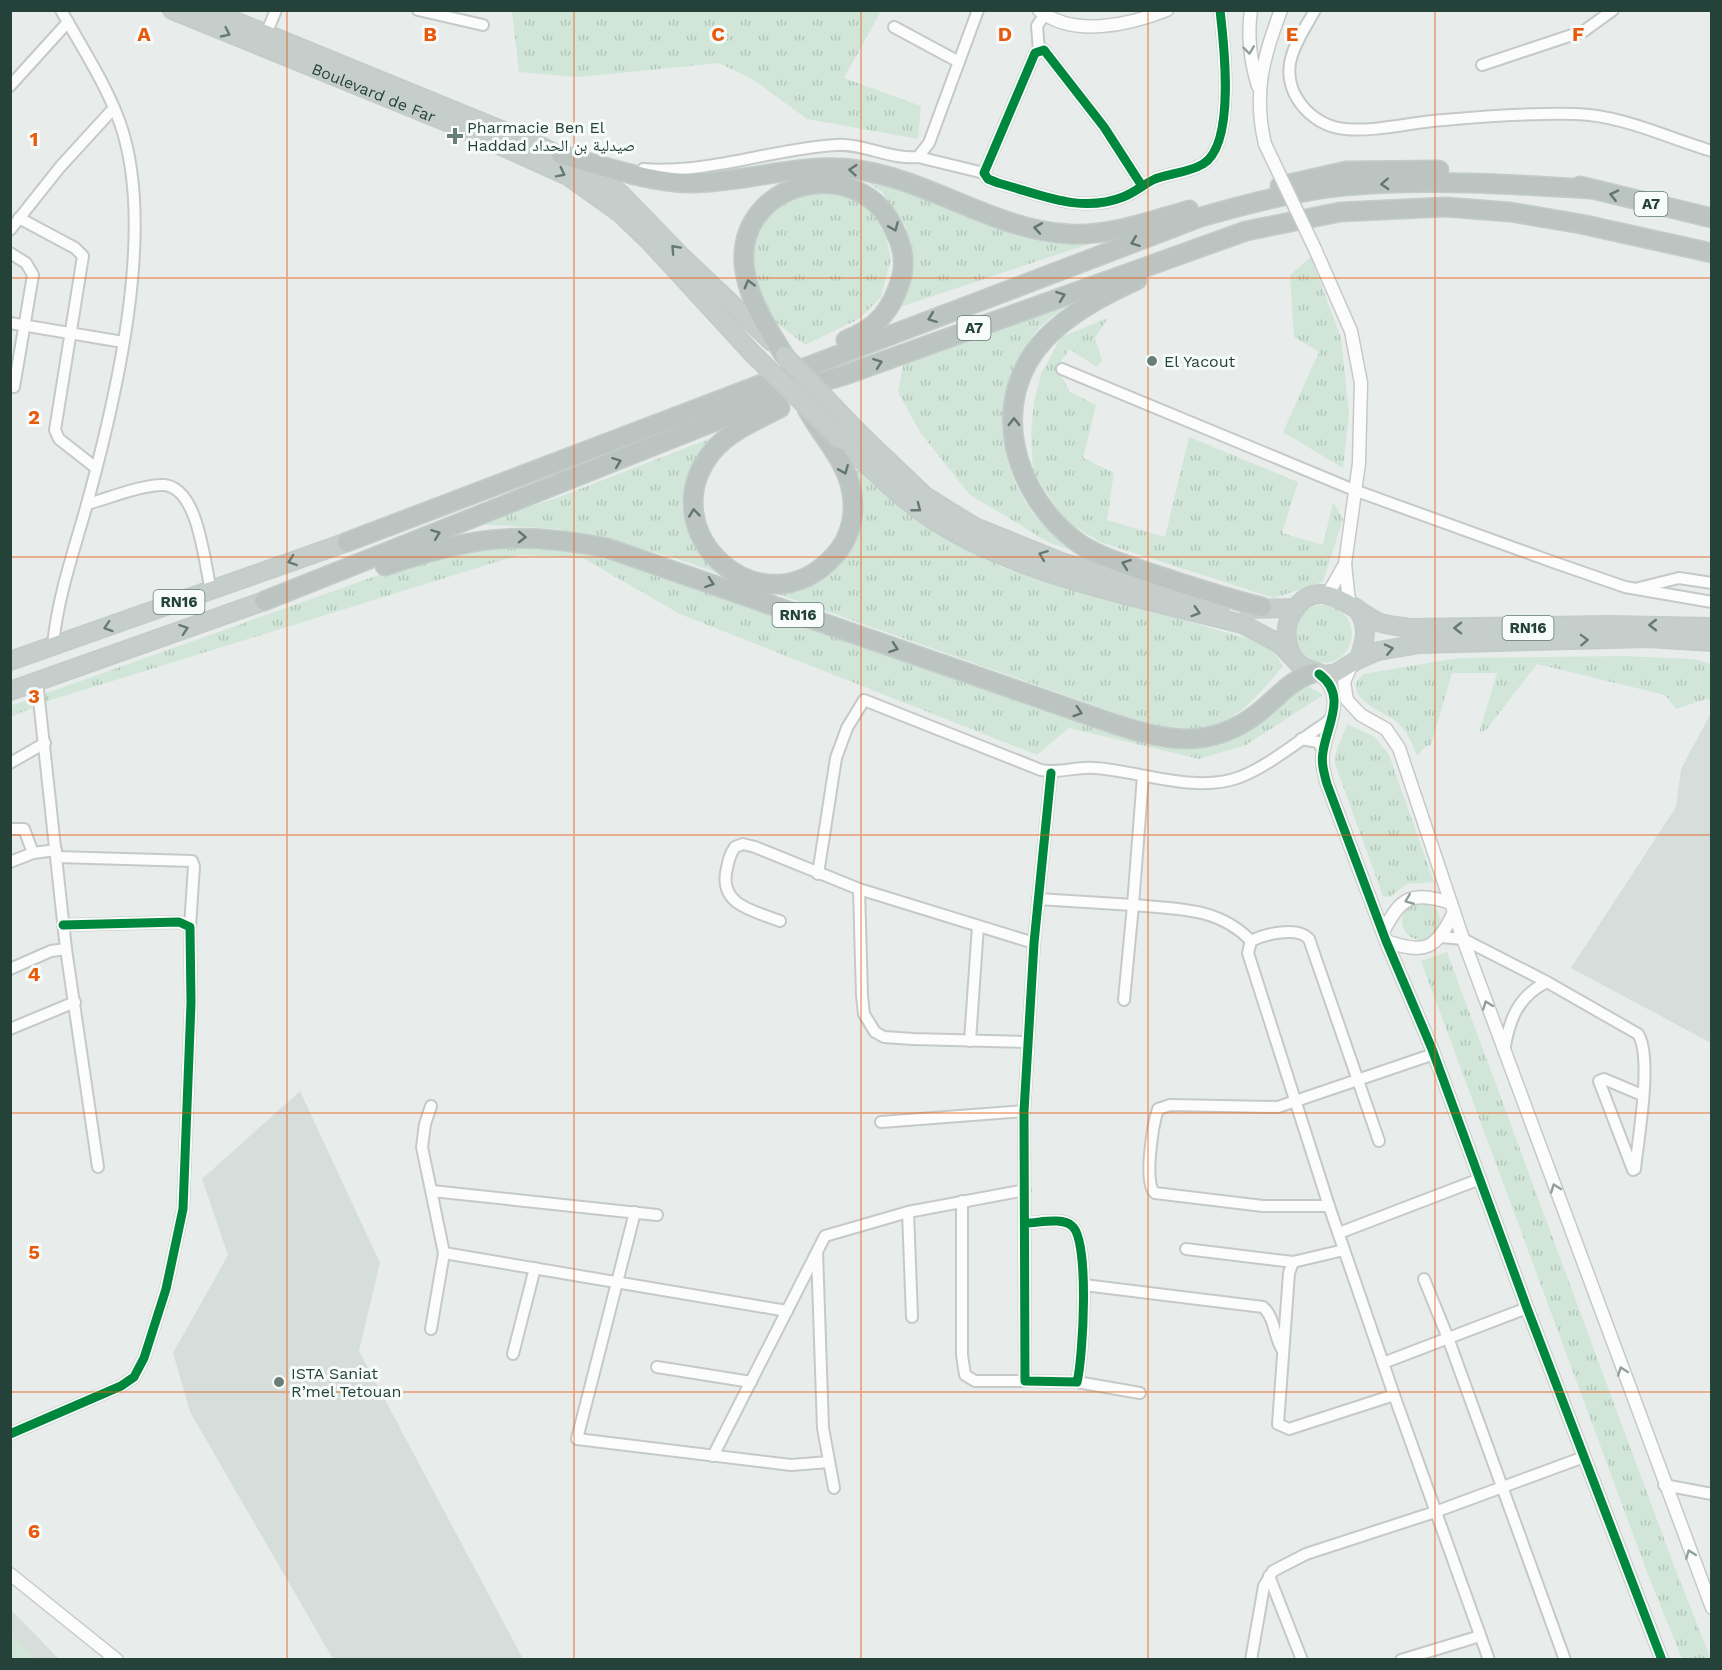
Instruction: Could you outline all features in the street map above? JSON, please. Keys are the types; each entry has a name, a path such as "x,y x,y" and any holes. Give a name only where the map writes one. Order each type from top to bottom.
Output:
{"highway":[{"name":"Boulevard de Far","path":"172,10 454,125 568,176 620,213 650,242 752,354 918,510 985,549 1032,567 1242,624 1272,639 1291,654"},
{"name":"Boulevard de Far","path":"208,10 561,155 621,194 680,255 784,355"},
{"path":"561,155 648,178 694,183 792,170 850,169 894,176 1022,225 1069,234 1109,232 1346,171 1493,172 1561,179 1590,189"},
{"name":"RN16","path":"10,661 160,610 347,542 490,476 857,336 875,323 894,303 903,274 902,246 890,217 872,198 844,185 819,182 784,193 766,206 756,219 747,239 744,263 748,285 757,311 784,355 860,434 925,496 975,527 1064,563 1212,602 1248,609 1296,608 1308,599 1328,594 1350,603 1380,622 1410,628 1609,625 1712,627"},
{"name":"A7","path":"347,542 924,321 1221,211 1274,199 1364,185 1419,182 1590,189 1712,218"},
{"name":"A7","path":"264,602 796,389 842,376 1246,231 1340,212 1445,207 1509,212 1581,224 1712,253"},
{"path":"1262,608 1213,595 1121,563 1079,544 1053,521 1035,497 1024,477 1014,442 1016,398 1025,370 1044,340 1068,318 1114,290 1172,265 1332,220 1422,218 1581,224"},
{"path":"803,403 820,432 838,455 850,484 853,511 850,529 838,552 813,576 785,584 760,583 729,571 705,543 695,524 693,508 697,478 712,452 730,436 842,376"},
{"name":"RN16","path":"10,691 264,602 286,602 380,568 453,545 506,537 556,538 640,558 1056,705 1124,727 1169,738 1194,740 1231,730 1260,711 1293,682 1316,673 1336,674 1355,662 1393,648 1420,644 1648,638 1712,642"},
{"path":"1350,603 1360,614 1365,626 1366,640 1355,662"},
{"path":"1296,608 1286,630 1291,654 1301,666 1316,673"}],"street":[{"path":"53,645 58,600 87,504 123,342 133,278 135,220 128,152 114,108 61,10"},
{"path":"266,34 276,10"},
{"path":"418,10 483,25"},
{"path":"918,157 929,143 978,10"},
{"path":"984,173 1020,86 1039,51 1037,26 1041,13 1068,26 1096,27 1167,10"},
{"path":"607,167 691,170 844,144 918,157 984,173 988,179 998,183 1066,204 1109,201 1124,197 1157,178 1193,169 1210,158 1223,118 1226,89 1220,10"},
{"path":"1251,10 1248,31 1249,52 1259,89"},
{"path":"1281,10 1268,45 1259,89 1258,113 1265,144 1351,332 1361,383 1362,427 1345,564 1350,603"},
{"path":"1315,10 1291,56 1290,79 1300,104 1319,121 1331,126 1360,129 1462,118 1576,114 1617,121 1712,151"},
{"path":"1482,65 1584,31 1613,10"},
{"path":"10,87 68,22"},
{"path":"894,27 959,63"},
{"path":"1039,51 1047,51 1104,128 1142,186"},
{"path":"10,230 60,167 114,108"},
{"path":"19,218 82,254 83,265 54,430 59,439 96,468"},
{"path":"10,253 26,263 33,275 14,387"},
{"path":"10,323 123,342"},
{"path":"1062,369 1354,490 1553,562 1637,589 1712,602"},
{"path":"87,504 164,485 177,490 189,504 211,590"},
{"path":"1328,594 1345,564"},
{"path":"1637,589 1679,578 1712,583"},
{"path":"1355,662 1344,682 1347,700 1361,716 1386,729 1399,748 1463,939 1664,1485 1712,1608"},
{"path":"1316,673 1330,685 1334,713 1322,760 1327,784 1385,937 1434,1054 1527,1308 1662,1659"},
{"path":"37,681 66,949 98,1167"},
{"path":"819,874 836,758 847,728 864,700 1051,772 1096,768 1193,781 1241,777 1326,723 1334,713"},
{"path":"1301,739 1318,742 1323,750"},
{"path":"10,763 45,743"},
{"path":"1025,1381 1024,1111 1034,944 1051,772"},
{"path":"1124,1000 1143,776"},
{"path":"10,829 24,829 33,853"},
{"path":"780,921 744,906 727,895 725,887 727,866 735,847 743,844 755,847 859,889 1034,944"},
{"path":"10,862 33,853 56,853 192,861 194,866 190,927 191,1003 183,1209 172,1267 144,1358 134,1377 121,1386 10,1434"},
{"path":"859,889 861,996 868,1024 884,1037 1028,1042"},
{"path":"1385,937 1395,909 1412,898 1426,897 1452,908"},
{"path":"1038,899 1204,912 1229,922 1251,941"},
{"path":"1385,937 1418,949 1431,945 1441,937 1452,908"},
{"path":"63,925 179,922 190,927"},
{"path":"970,1041 978,926"},
{"path":"1251,941 1266,935 1294,933 1309,939 1379,1141"},
{"path":"1441,937 1463,939 1547,981 1638,1034 1645,1051 1642,1095 1633,1170 1599,1082 1604,1079 1642,1095"},
{"path":"1251,941 1248,953 1329,1206 1435,1512 1489,1659"},
{"path":"10,969 51,951 66,949"},
{"path":"1504,1051 1508,1027 1521,1000 1531,990 1547,981"},
{"path":"10,1029 75,1002"},
{"path":"1329,1206 1263,1206 1165,1195 1152,1191 1149,1185 1155,1116 1160,1107 1268,1108 1358,1082 1434,1054"},
{"path":"431,1106 422,1136 444,1253 431,1329"},
{"path":"881,1122 1024,1111"},
{"path":"1339,1233 1480,1179"},
{"path":"713,1456 825,1236 908,1212 1026,1190"},
{"path":"432,1191 657,1215"},
{"path":"962,1201 962,1354 965,1375 975,1382 1077,1382 1140,1393"},
{"path":"635,1212 577,1439 801,1465 829,1462"},
{"path":"908,1212 912,1317"},
{"path":"1026,1223 1064,1222 1076,1229 1081,1245 1084,1285 1077,1382"},
{"path":"1186,1249 1293,1262 1344,1251"},
{"path":"817,1250 823,1428 834,1488"},
{"path":"444,1253 787,1311"},
{"path":"1293,1262 1288,1273 1277,1419 1282,1428 1289,1429 1311,1423 1394,1395"},
{"path":"513,1354 535,1268"},
{"path":"1424,1280 1448,1338 1565,1659"},
{"path":"1084,1285 1263,1307 1269,1313 1275,1336 1283,1351"},
{"path":"1383,1363 1527,1308"},
{"path":"657,1366 751,1382"},
{"path":"1251,1659 1264,1586 1269,1576 1306,1554 1435,1512 1584,1457"},
{"path":"1664,1485 1712,1494"},
{"path":"10,1574 117,1659"},
{"path":"1269,1576 1302,1659"},
{"path":"1401,1659 1480,1636"}],"shaded area":[{"path":"1711,713 1711,1043 1571,968 1676,807 1681,769"},
{"name":"ISTA Saniat R’mel Tetouan","path":"300,1091 380,1263 359,1351 523,1659 333,1659 190,1412 173,1353 228,1255 202,1179"},
{"path":"11,1610 59,1659 11,1659"}],"green space":[{"path":"512,11 881,11 844,78 921,106 918,139 807,119 752,79 719,63 579,77 519,72"},
{"path":"857,174 976,215 1107,238 900,307 911,277 906,227 882,192"},
{"path":"836,191 861,202 883,222 891,259 881,297 859,319 805,345 772,319 756,283 750,253 754,230 770,211 791,196"},
{"path":"1311,257 1341,338 1349,413 1343,468 1283,432 1319,352 1294,337 1290,275"},
{"path":"1074,302 1041,327 1032,337 1019,360 1005,409 1004,434 1007,458 1015,482 1027,505 1048,530 1085,555 1048,542 969,494 920,432 898,392 904,361"},
{"path":"1108,318 1095,338 1102,360 1097,367 1069,349 1057,368 1070,392 1096,405 1083,458 1114,473 1107,520 1165,537 1189,437 1298,482 1282,533 1323,545 1333,502 1343,519 1323,582 1274,598 1100,542 1066,521 1033,473 1031,433 1034,402 1041,374 1061,337"},
{"path":"709,439 691,467 682,507 692,538 711,564 746,581 819,567 848,530 845,457 913,517 1001,567 1269,645 1283,666 1251,701 1227,719 1199,729 1171,729 1136,720 672,557 559,529 477,524 559,497"},
{"path":"481,547 558,547 650,565 1187,742 1305,684 1323,695 1246,745 1199,759 1069,728 1037,755 680,614 583,558 519,555 48,701 11,717 10,706 438,554"},
{"path":"1317,605 1329,605 1344,613 1352,628 1352,640 1344,655 1329,663 1317,663 1302,655 1294,640 1294,628 1302,613"},
{"path":"1623,656 1694,659 1711,664 1711,701 1706,699 1676,709 1665,695 1537,664 1486,730 1479,733 1497,673 1452,673 1431,745 1425,747 1417,756 1409,738 1398,723 1367,703 1356,690 1357,682 1363,674 1458,658"},
{"path":"1347,724 1375,737 1389,755 1434,882 1407,884 1390,897 1383,896 1335,764 1336,752"},
{"path":"1421,902 1434,908 1440,921 1434,934 1421,940 1408,934 1402,921 1408,908"},
{"path":"1447,952 1673,1563 1711,1659 1682,1659 1647,1572 1421,961"},
{"path":"11,1634 35,1659 11,1659"}],"cycle path":[{"path":"1142,186 1104,127 1044,50 1035,53 984,173 988,179 998,183 1045,197 1091,204 1123,197 1155,179 1203,164 1213,153 1220,136 1224,115 1225,68 1220,10"},
{"path":"1319,674 1328,682 1334,701 1322,756 1327,784 1386,941 1432,1049 1527,1308 1662,1660"},
{"path":"1026,1223 1050,1221 1068,1223 1078,1236 1084,1301 1077,1382 1025,1381 1024,1111 1034,943 1051,773"},
{"path":"10,1434 121,1386 134,1377 144,1358 166,1289 183,1209 191,1003 190,927 179,922 63,925"}],"place":[{"name":"Pharmacie Ben El Haddad صيدلية بن الحداد","path":"455,136"},
{"name":"El Yacout","path":"1152,361"},
{"name":"ISTA Saniat R’mel Tetouan","path":"279,1382"}]}
